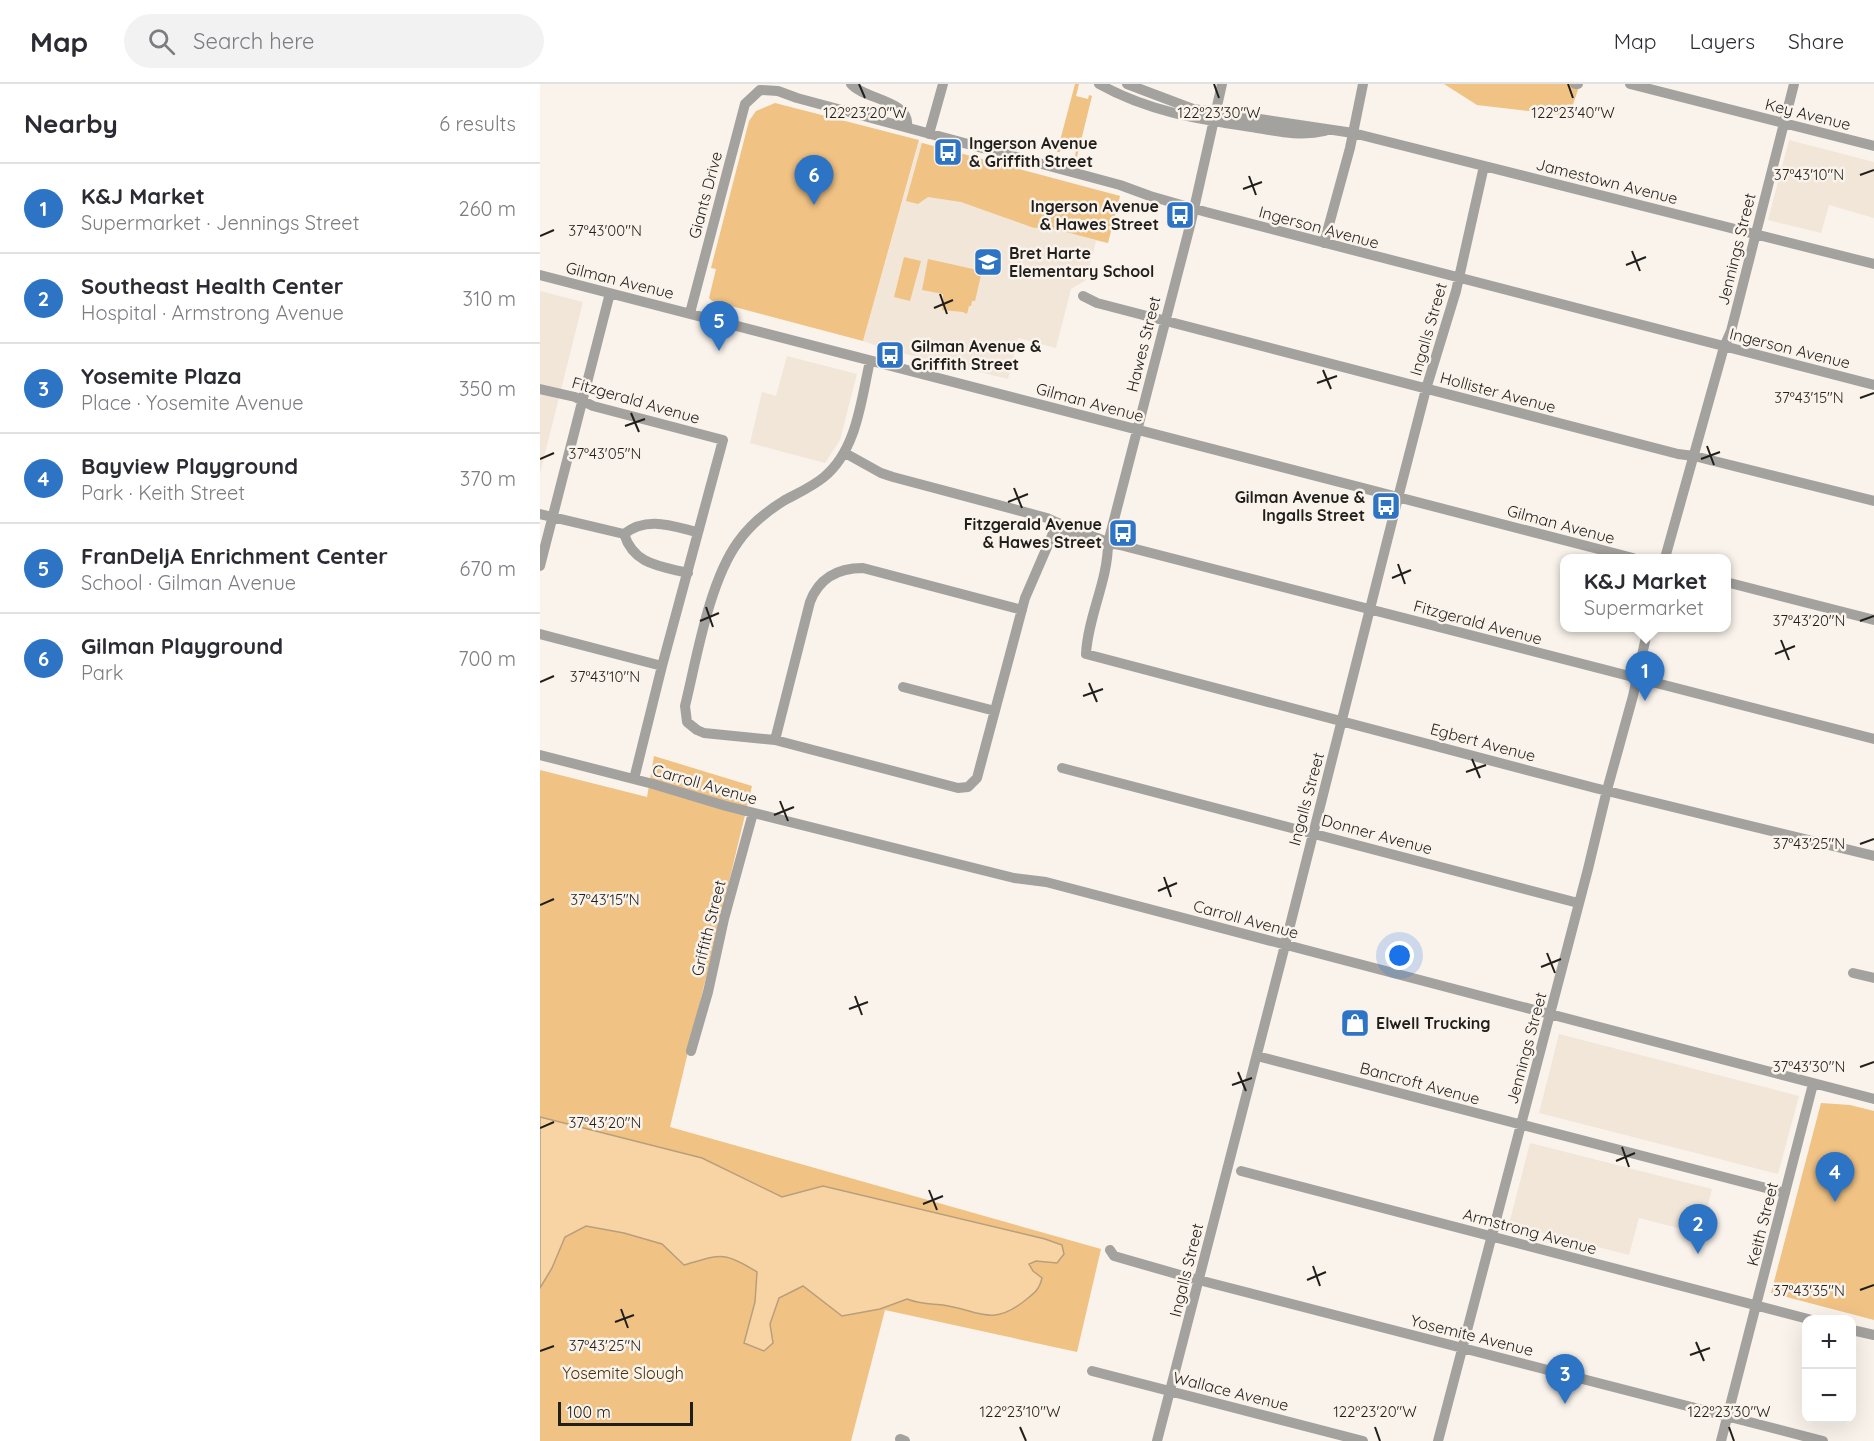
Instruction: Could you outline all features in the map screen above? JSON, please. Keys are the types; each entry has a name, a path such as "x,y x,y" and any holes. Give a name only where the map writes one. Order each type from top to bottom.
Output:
{"street":[{"path":"851,84 861,93 885,100 898,107 907,117 907,127"},
{"path":"929,134 943,84"},
{"name":"Jamestown Avenue","path":"1099,84 1153,109 1191,118 1215,117"},
{"name":"Jamestown Avenue","path":"1127,84 1215,117 1303,135 1333,129 1353,133 1874,264"},
{"name":"Hawes Street","path":"1086,654 1108,558 1108,543 1194,209 1222,84"},
{"path":"1324,243 1353,133 1363,84"},
{"name":"Key Avenue","path":"1629,84 1874,147"},
{"name":"Jennings Street","path":"1666,554 1724,347 1731,331 1794,84"},
{"name":"Ingerson Avenue","path":"760,90 778,91 1120,185 1194,209 1874,385"},
{"name":"Giants Drive","path":"690,313 745,104 760,90"},
{"name":"Ingalls Street","path":"1157,1441 1286,944 1426,389 1459,278 1484,166"},
{"name":"Gilman Avenue","path":"540,276 1617,554"},
{"path":"540,566 610,293"},
{"name":"Hollister Avenue","path":"1083,296 1097,303 1426,389 1678,454 1874,501"},
{"path":"870,361 854,430 845,453 825,477 784,500 761,517 748,529 729,555 712,597 685,706 687,722 704,733 775,740 963,788 973,784 977,778 1027,592 1057,524"},
{"name":"Fitzgerald Avenue","path":"540,389 593,406 723,440 697,532"},
{"name":"Fitzgerald Avenue","path":"845,453 881,473 1046,518 1108,543 1874,739"},
{"path":"540,514 624,534 644,524 659,523 697,532 634,779"},
{"path":"624,534 633,553 646,562 688,573"},
{"path":"775,740 810,602 820,584 836,572 864,568 1022,610"},
{"path":"1731,583 1874,620"},
{"name":"Jennings Street","path":"1438,1441 1602,818 1647,632"},
{"path":"540,634 662,666"},
{"name":"Egbert Avenue","path":"1086,654 1607,790 1874,856"},
{"path":"903,687 995,711"},
{"name":"Carroll Avenue","path":"540,755 753,813 1014,878 1046,882 1874,1099"},
{"name":"Donner Avenue","path":"1062,768 1578,903"},
{"name":"Griffith Street","path":"691,1051 753,813"},
{"path":"1853,973 1874,978"},
{"name":"Bancroft Avenue","path":"1257,1056 1785,1193"},
{"name":"Keith Street","path":"1721,1441 1813,1084"},
{"name":"Armstrong Avenue","path":"1240,1171 1802,1317"},
{"name":"Yosemite Avenue","path":"1112,1253 1199,1280 1823,1441"},
{"path":"1856,1330 1874,1335"},
{"name":"Wallace Avenue","path":"1092,1371 1363,1441"}],"shaded area":[{"path":"1789,140 1874,162 1874,218 1829,205 1821,233 1768,220"},
{"name":"Bret Harte Elementary School","path":"919,142 1120,196 1108,243 1096,241 1086,280 1071,289 1056,348 1018,338 1008,379 889,350 863,341"},
{"path":"540,291 583,302 540,473"},
{"path":"787,356 857,374 840,440 825,463 750,443 762,392 776,396"},
{"path":"1559,1034 1799,1096 1778,1174 1539,1113"},
{"path":"540,1117 702,1158 782,1197 823,1186 1045,1239 1062,1245 1064,1254 1057,1263 1036,1261 1029,1264 1033,1271 1042,1278 1041,1282 1030,1297 1002,1314 984,1315 955,1307 907,1299 880,1309 842,1316 803,1286 779,1298 770,1324 773,1343 764,1351 744,1343 755,1302 757,1272 737,1260 722,1256 684,1265 662,1244 624,1233 586,1226 565,1237 552,1268 540,1288"},
{"path":"1530,1143 1712,1189 1701,1234 1639,1218 1629,1255 1509,1224"}],"green space":[{"path":"1075,84 1079,84 1076,96 1088,99 1089,95 1092,96 1077,157 1075,156 1077,144 1062,141 1060,152 1057,152"},
{"path":"1444,84 1580,84 1569,116 1477,105"},
{"path":"775,103 919,140 863,341 712,301 709,298 716,269 711,268 749,121 756,111"},
{"path":"922,143 1120,196 1108,243 1047,227 1034,228 961,202 928,197 918,204 906,201"},
{"path":"904,257 921,261 910,301 894,297"},
{"path":"928,259 982,271 975,301 972,301 967,314 942,310 943,294 922,290"},
{"name":"Yosemite Slough","path":"654,756 752,786 670,1127 1101,1249 1077,1352 885,1310 851,1441 540,1441 540,1204 664,1236 684,1265 705,1259 727,1257 741,1262 1029,1274 1034,1242 824,1186 782,1197 702,1158 540,1117 540,770 647,797"},
{"path":"1821,1103 1850,1105 1874,1111 1874,1320 1771,1293"}],"place":[{"name":"Ingerson Avenue & Griffith Street","path":"948,152"},
{"name":"Gilman Playground","path":"814,205"},
{"name":"Ingerson Avenue & Hawes Street","path":"1180,215"},
{"name":"Bret Harte Elementary School","path":"988,262"},
{"name":"FranDeljA Enrichment Center","path":"719,351"},
{"name":"Gilman Avenue & Griffith Street","path":"890,355"},
{"name":"Gilman Avenue & Ingalls Street","path":"1386,506"},
{"name":"Fitzgerald Avenue & Hawes Street","path":"1123,533"},
{"name":"K&J Market","path":"1645,701"},
{"name":"Elwell Trucking","path":"1355,1023"},
{"name":"Bayview Playground","path":"1835,1202"},
{"name":"Southeast Health Center","path":"1698,1254"},
{"name":"Yosemite Plaza","path":"1565,1404"}]}
